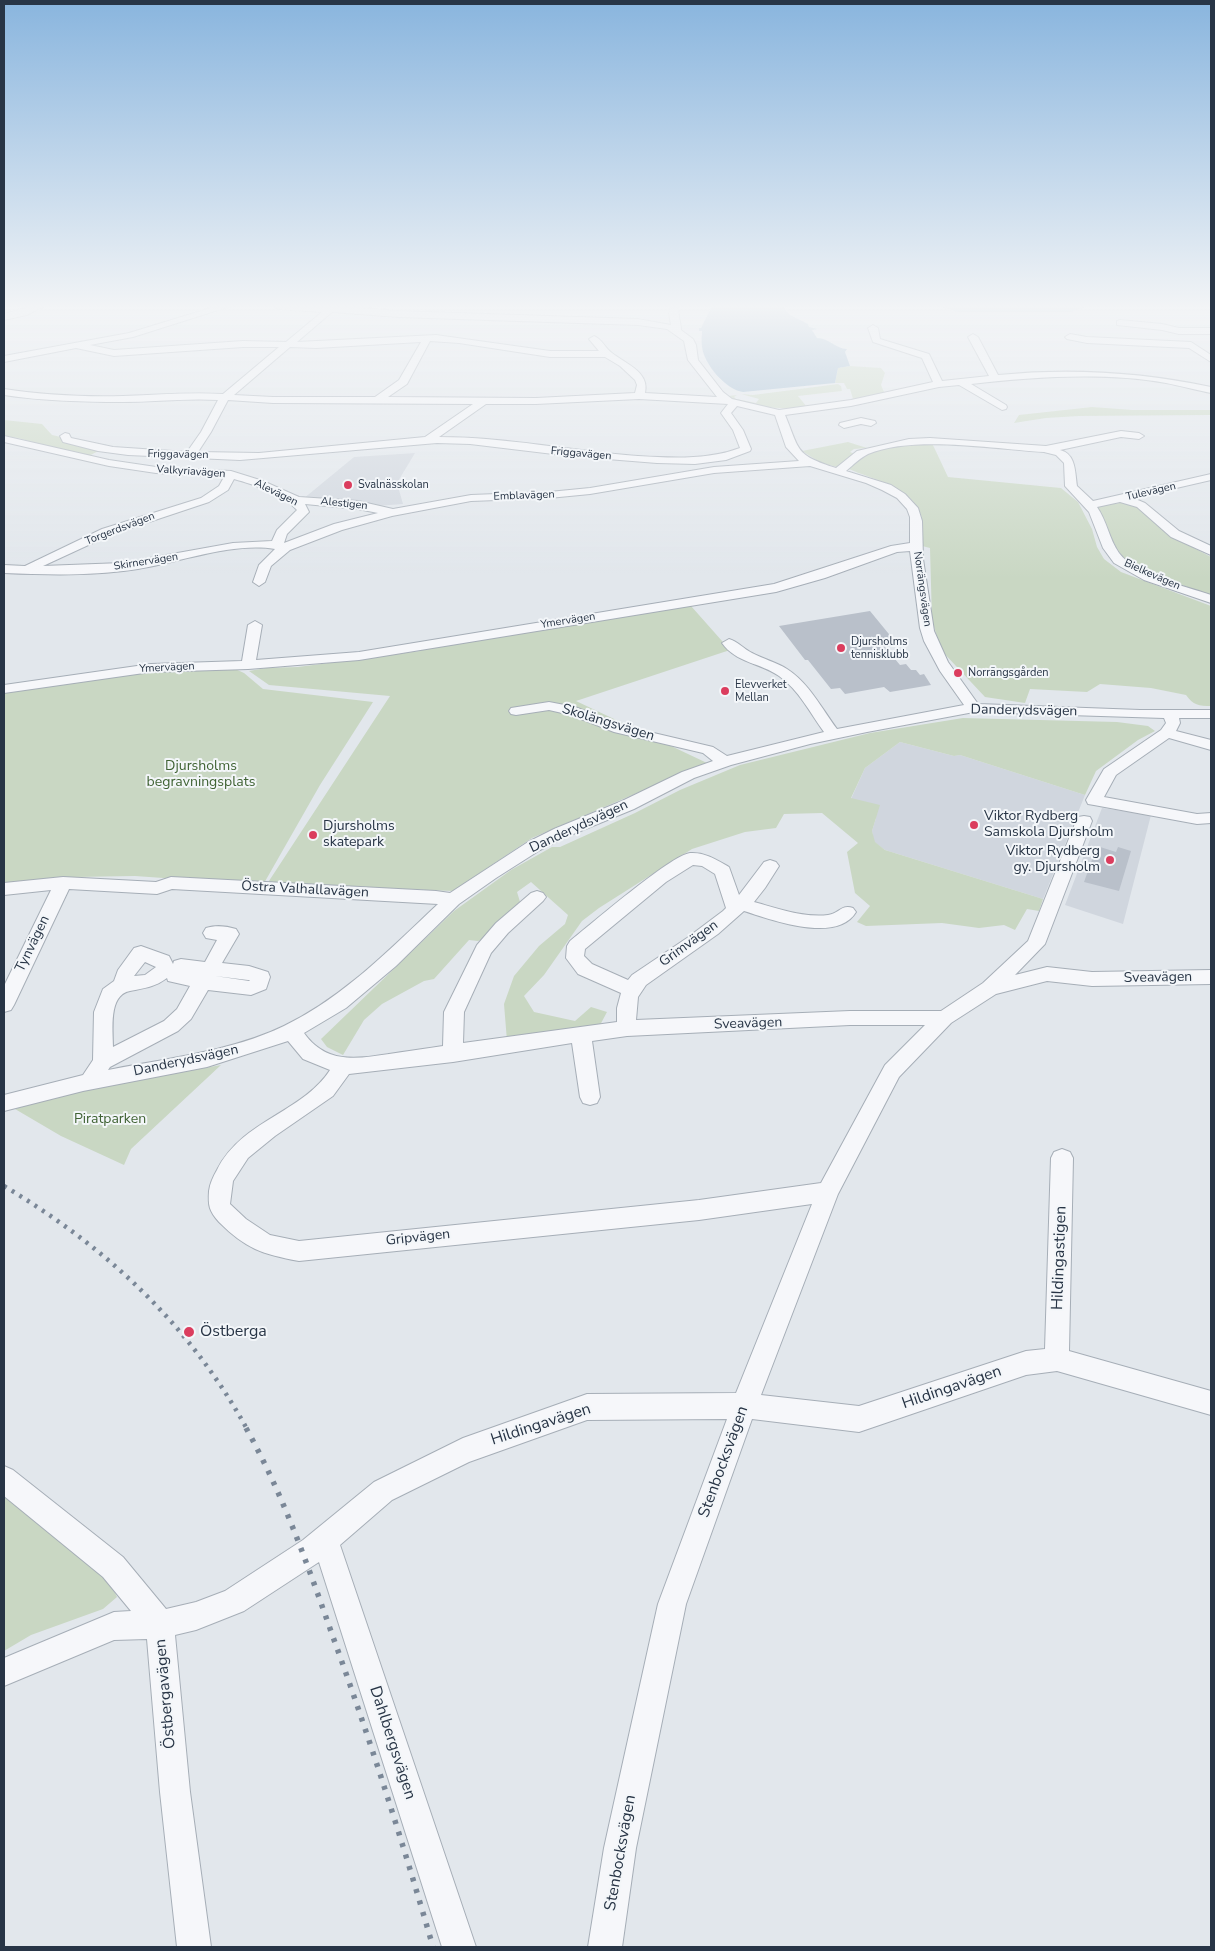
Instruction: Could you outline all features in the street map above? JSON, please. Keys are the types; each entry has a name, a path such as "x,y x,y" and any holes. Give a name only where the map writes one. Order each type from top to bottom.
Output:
{"street":[{"path":"58,397 123,399 157,397"},
{"path":"214,397 274,400 552,400 616,397"},
{"path":"655,397 731,402 779,413 851,403 879,397"},
{"path":"724,397 731,402"},
{"path":"986,397 1002,407"},
{"path":"190,455 206,432 224,398"},
{"path":"429,439 485,400"},
{"name":"Friggavägen","path":"65,436 68,440 78,444 144,455 268,456 429,439 465,441 562,453 642,459 692,460 726,457 739,454 746,449 738,430 726,413 731,402"},
{"path":"779,413 794,450 812,463 868,480 902,498 912,508 916,519 916,546"},
{"path":"844,425 860,422 871,423"},
{"path":"1047,449 1130,434"},
{"name":"Valkyriavägen","path":"4,439 109,464 156,470 203,471 231,474"},
{"name":"Bielkevägen","path":"839,471 861,453 909,442 930,441 1047,449 1060,453 1066,456 1069,462 1070,484 1076,493 1090,505 1110,548 1119,561 1149,576 1211,599"},
{"name":"Emblavägen","path":"259,582 265,565 281,546 338,527 391,513 471,498 573,493 714,470 812,463"},
{"name":"Alevägen","path":"231,474 259,483 297,501 303,509 303,512 281,532 281,546"},
{"name":"Torgerdsvägen","path":"4,580 106,532 205,500 224,488 231,474"},
{"name":"Tulevägen","path":"1090,505 1211,477"},
{"path":"1124,498 1141,505 1175,534 1211,551"},
{"name":"Alestigen","path":"297,501 358,505 378,508 391,513"},
{"path":"1194,543 1211,543"},
{"name":"Skirnervägen","path":"4,569 25,570 128,566 222,548 281,546"},
{"name":"Ymervägen","path":"4,689 151,668 248,666 359,656 776,588 895,549 916,546"},
{"name":"Norrängsvägen","path":"916,546 927,630 930,639 933,647 974,708"},
{"path":"248,666 255,625"},
{"path":"730,643 735,650 749,659 783,673 795,682 833,734"},
{"name":"Skolängsvägen","path":"516,711 549,706 575,711 619,729 708,750 725,762"},
{"name":"Danderydsvägen","path":"4,1103 90,1081 207,1059 292,1031 339,1003 389,961 447,906 490,874 542,842 628,805 688,775 725,762 833,734 974,708 1171,715 1211,714"},
{"path":"1171,715 1173,723 1167,733 1110,772 1094,800 1197,819 1211,818"},
{"path":"1167,733 1211,745"},
{"path":"990,988 1036,944 1084,821"},
{"path":"627,1028 625,1012 631,989 585,968 576,958 576,946 660,878 690,859 706,861 723,871 738,907 771,914 824,921 837,920 847,912"},
{"name":"Grimvägen","path":"631,989 639,980 738,907 758,888 770,866"},
{"name":"Östra Valhallavägen","path":"4,889 63,882 157,888 164,892 447,906"},
{"name":"Tynvägen","path":"4,1005 63,882"},
{"path":"452,1054 454,1012 483,950 502,928 537,897"},
{"path":"90,1081 103,1061 170,1026 184,1014 230,934 212,932"},
{"path":"1036,944 1047,974"},
{"name":"Sveavägen","path":"292,1031 306,1052 315,1058 353,1067 381,1065 627,1028 850,1018 944,1018 990,988 1047,974 1092,979 1211,978"},
{"path":"103,1061 104,1012 110,994 122,985"},
{"name":"Stenbocksvägen","path":"605,1947 620,1848 672,1604 744,1406 828,1192 892,1071 944,1018"},
{"path":"581,1035 590,1097"},
{"name":"Gripvägen","path":"344,1066 327,1089 294,1114 249,1142 230,1164 222,1182 219,1207 238,1226 265,1244 299,1251 699,1210 828,1192"},
{"name":"Hildingastigen","path":"1057,1359 1062,1158"},
{"name":"Hildingavägen","path":"4,1672 114,1626 160,1624 196,1616 234,1601 304,1556 383,1491 463,1451 587,1407 744,1406 859,1419 1026,1363 1057,1359 1211,1403"},
{"name":"Östbergavägen","path":"4,1479 113,1566 160,1624 175,1792 194,1947"},
{"name":"Dahlbergsvägen","path":"325,1540 459,1947"}],"shaded area":[{"path":"415,453 397,483 403,504 377,506 303,499 354,457"},
{"name":"Viktor Rydberg Samskola Djursholm","path":"900,742 954,756 960,755 1085,795 1043,899 885,850 874,842 872,831 876,818 851,799 865,768"},
{"name":"Viktor Rydberg gy. Djursholm","path":"1102,808 1151,815 1123,924 1065,905"}],"green space":[{"path":"730,397 756,403 759,399 752,397 799,397 807,407 755,406"},
{"path":"1092,407 1133,410 1211,410 1211,415 1079,416 1046,418 1014,423 1019,415"},
{"path":"4,420 42,424 52,435 106,447 87,457 4,436"},
{"path":"848,442 867,448 854,449 850,452 855,454 837,467 821,463 802,451"},
{"path":"932,443 948,477 1061,488 1078,502 1092,529 1097,547 1104,559 1121,572 1211,606 1211,706 1197,704 1186,695 1151,688 1100,684 1087,692 1030,689 1025,703 985,697 941,650 932,620 930,548 922,546 922,519 916,505 909,497 890,485 849,469 850,466 870,452 912,444"},
{"path":"1125,502 1143,509 1177,539 1211,557 1211,597 1127,562 1117,549 1096,507"},
{"path":"691,606 730,650 576,701 707,763 532,838 453,891 267,884 390,696 269,685 249,671 266,668 298,667 420,651 422,648"},
{"name":"Djursholms begravningsplats","path":"233,668 244,673 263,689 373,702 320,785 263,885 135,876 75,877 4,883 4,693 143,672"},
{"path":"963,718 1117,722 1148,726 1155,731 1138,740 1096,771 1085,795 960,755 954,756 900,742 865,768 851,798 880,805 872,831 875,842 885,850 1043,899 1039,911 1027,909 1015,930 1004,925 979,928 942,923 866,926 857,922 870,906 855,893 847,852 858,843 822,813 784,814 776,828 745,832 692,849 599,908 582,921 544,975 524,996 534,1012 575,1021 591,1007 607,1012 599,1027 507,1041 504,1004 514,976 539,946 565,924 568,915 531,882 517,892 521,905 484,939 478,941 469,940 434,979 424,981 382,1004 364,1020 343,1055 327,1047 321,1039 454,911 511,870 552,847 560,847 680,790 740,765 870,733"},
{"name":"Piratparken","path":"221,1065 131,1149 124,1165 61,1136 15,1109 71,1092"},
{"path":"4,1489 104,1570 117,1597 103,1609 31,1635 4,1651"}],"building":[{"name":"Djursholms tennisklubb","path":"870,611 893,639 880,641 900,665 906,664 911,670 916,670 920,675 924,674 931,685 890,692 884,687 845,694 840,688 831,689 808,660 805,660 779,626"},
{"path":"1097,846 1116,852 1118,847 1131,851 1119,891 1084,882"}],"railway":[{"path":"4,1186 77,1235 142,1291 172,1322 199,1355 247,1429"},
{"path":"246,1428 283,1504 347,1675 398,1830 433,1947"}],"place":[{"name":"Svalnässkolan","path":"348,485"},
{"name":"Djursholms tennisklubb","path":"841,648"},
{"name":"Norrängsgården","path":"958,673"},
{"name":"Elevverket Mellan","path":"725,691"},
{"name":"Viktor Rydberg Samskola Djursholm","path":"974,825"},
{"name":"Djursholms skatepark","path":"313,835"},
{"name":"Viktor Rydberg gy. Djursholm","path":"1110,860"},
{"name":"Östberga","path":"189,1332"}]}
